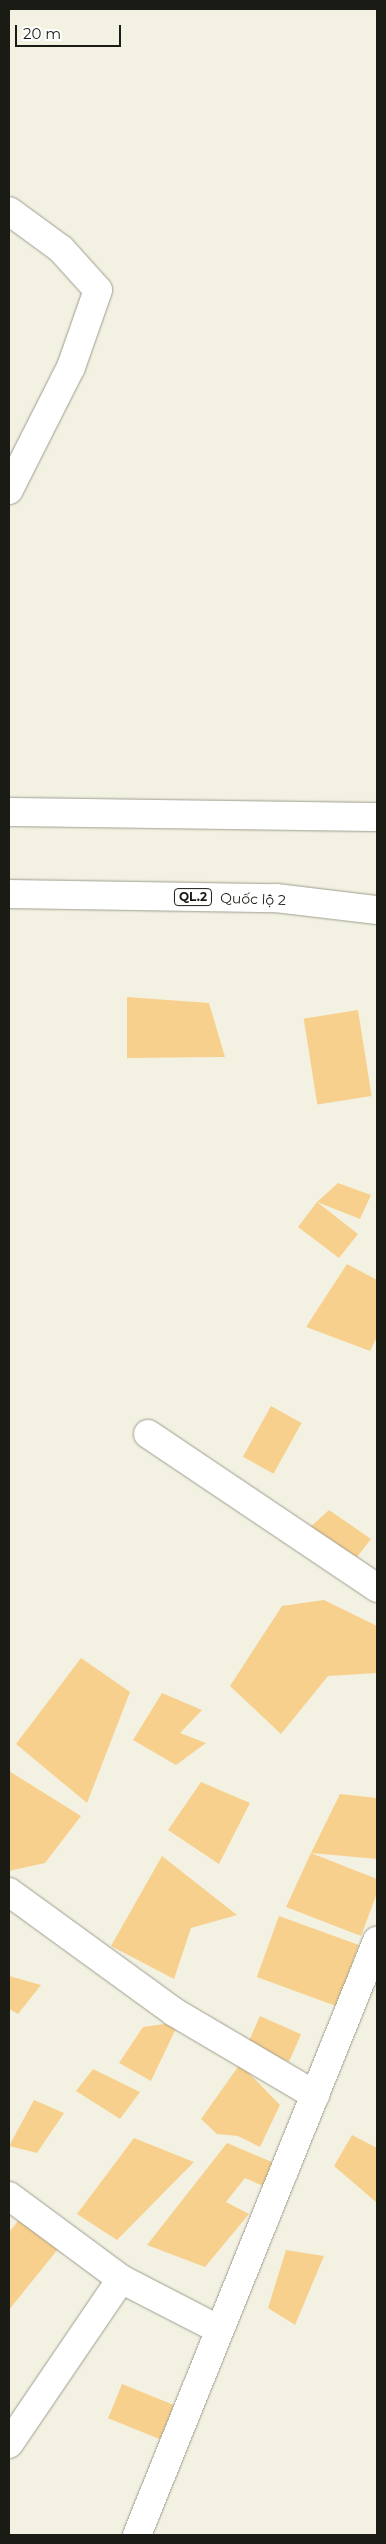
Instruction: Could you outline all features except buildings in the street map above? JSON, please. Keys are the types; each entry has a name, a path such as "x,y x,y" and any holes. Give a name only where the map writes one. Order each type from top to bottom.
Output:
{"main road":[{"path":"9,210 61,249 98,290 71,367 9,490"},
{"path":"9,812 377,817"},
{"name":"Quốc lộ 2","path":"9,894 276,898 377,910"},
{"path":"148,1434 377,1588"},
{"path":"9,1892 174,2012 315,2095"},
{"path":"137,2535 377,1941"},
{"path":"9,2196 121,2279 220,2330"},
{"path":"9,2444 121,2279"}]}
